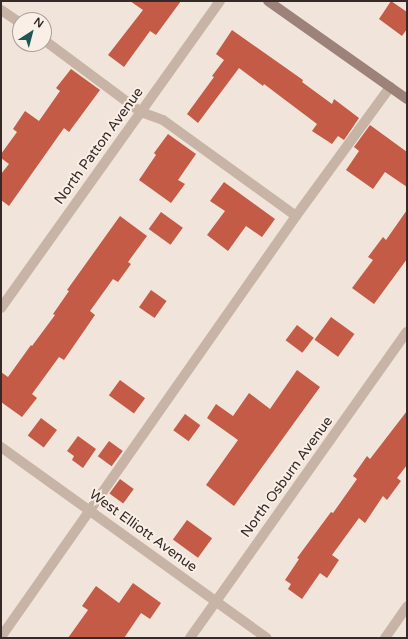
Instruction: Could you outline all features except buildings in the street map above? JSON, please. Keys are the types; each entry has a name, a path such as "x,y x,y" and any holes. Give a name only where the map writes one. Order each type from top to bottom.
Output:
{"main road":[{"path":"268,1 407,99"}],"street":[{"name":"North Patton Avenue","path":"1,308 220,1"},
{"path":"1,10 12,18"},
{"path":"52,46 141,112 163,120 296,216"},
{"path":"1,637 296,216 390,87"},
{"name":"North Osburn Avenue","path":"190,638 407,332"},
{"name":"West Elliott Avenue","path":"1,447 91,510 267,638"},
{"path":"385,638 407,606"}]}
